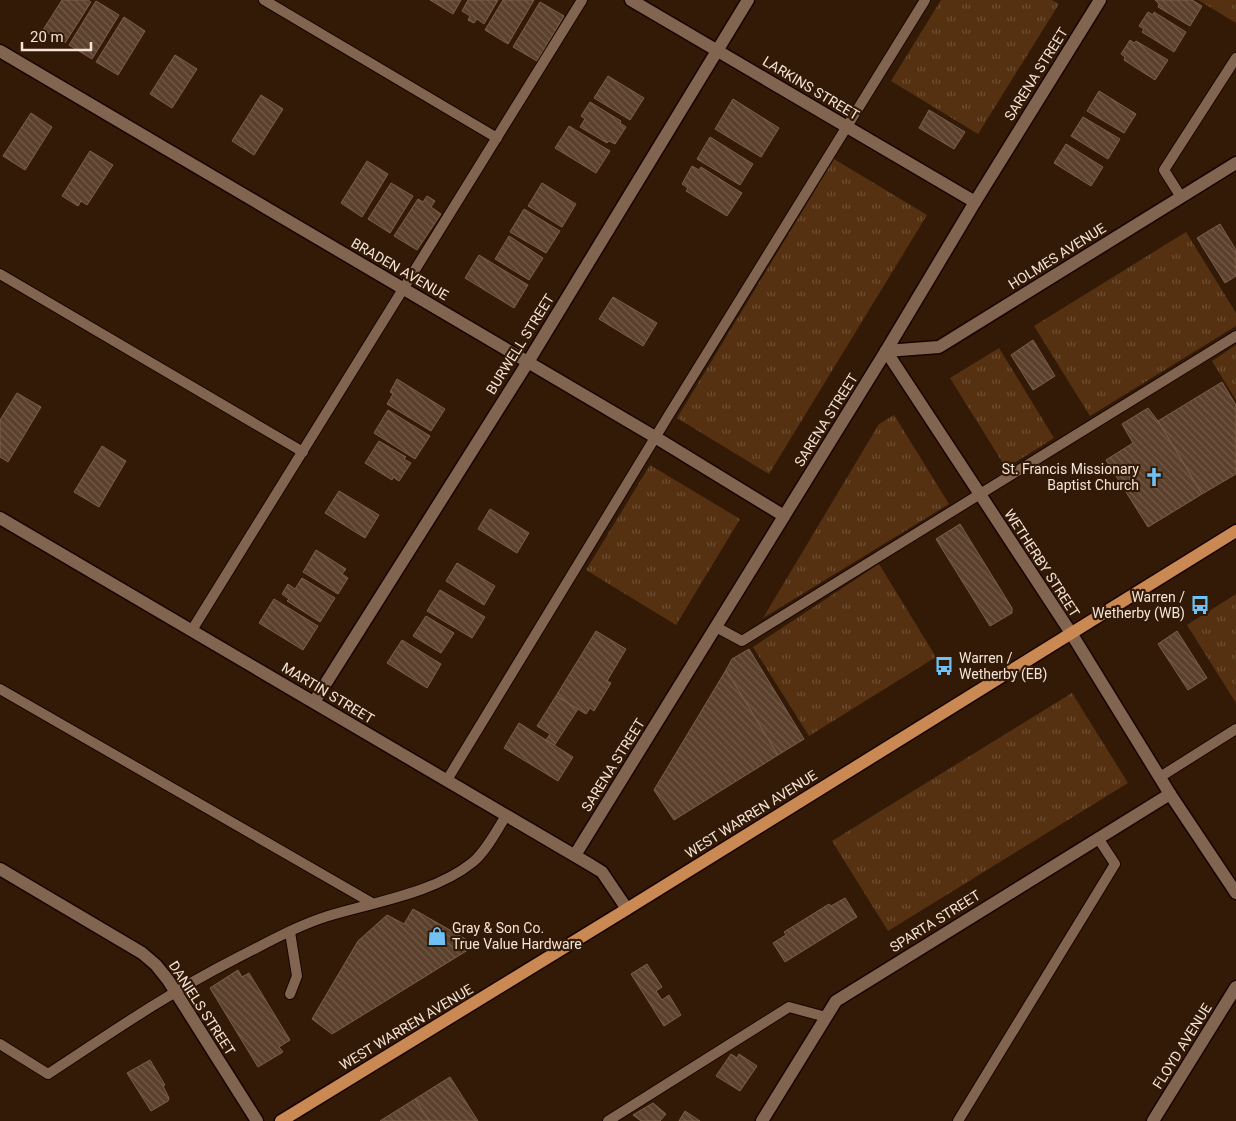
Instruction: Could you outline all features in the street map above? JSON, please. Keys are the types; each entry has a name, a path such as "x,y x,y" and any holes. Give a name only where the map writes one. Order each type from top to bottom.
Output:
{"main road":[{"name":"WEST WARREN AVENUE","path":"281,1121 1236,532"}],"street":[{"name":"LARKINS STREET","path":"632,0 974,202"},
{"name":"BURWELL STREET","path":"314,702 528,362 748,0"},
{"name":"SARENA STREET","path":"575,855 886,351 974,202 1100,0"},
{"name":"BRADEN AVENUE","path":"0,51 655,437 784,516"},
{"name":"HOLMES AVENUE","path":"886,351 939,346 1236,163"},
{"name":"WETHERBY STREET","path":"886,351 1071,633 1170,794 1236,893"},
{"name":"MARTIN STREET","path":"0,518 575,855 602,872 627,909"},
{"name":"SPARTA STREET","path":"762,1121 836,1001 1170,794"},
{"name":"DANIELS STREET","path":"0,868 142,953 156,965 176,992 256,1121"},
{"name":"FLOYD AVENUE","path":"1153,1121 1236,987"}],"lane":[{"path":"264,0 497,138"},
{"path":"192,630 582,0"},
{"path":"447,780 924,0"},
{"path":"1181,197 1164,170 1236,58"},
{"path":"0,274 303,452"},
{"path":"716,627 742,641 1236,336"},
{"path":"0,689 372,903"},
{"path":"1160,776 1236,729"},
{"path":"0,1044 48,1074 176,992 233,960 290,932 327,916 406,895 438,883 472,862 484,851 506,816"},
{"path":"958,1121 1115,864 1098,838"},
{"path":"290,932 297,976 290,994"},
{"path":"608,1121 789,1008 826,1017"}],"green space":[{"path":"941,0 1052,0 1059,4 978,134 891,81"},
{"path":"1198,0 1236,0 1236,23"},
{"path":"834,159 927,215 769,474 677,418"},
{"path":"1186,232 1236,313 1236,326 1090,416 1034,326"},
{"path":"1236,345 1236,400 1212,361"},
{"path":"999,348 1054,438 1006,468 950,378"},
{"path":"894,415 949,504 763,618 879,424"},
{"path":"650,465 740,519 676,625 586,570"},
{"path":"879,564 936,657 809,736 753,647"},
{"path":"1236,594 1236,703 1187,625"},
{"path":"1072,693 1128,783 888,931 832,841"}],"building":[{"path":"62,0 88,0 91,2 65,43 43,30"},
{"path":"430,0 461,0 453,14"},
{"path":"468,0 498,0 484,24 477,19 474,23 468,20 470,16 462,11"},
{"path":"503,0 534,0 508,44 485,30"},
{"path":"1155,0 1192,0 1202,6 1190,26 1158,7 1159,4"},
{"path":"96,1 119,15 92,59 69,45"},
{"path":"540,2 564,16 537,61 513,47"},
{"path":"1148,12 1153,15 1154,12 1186,32 1174,52 1142,32 1144,29 1139,26"},
{"path":"124,17 145,31 118,75 96,62"},
{"path":"1130,40 1134,43 1136,41 1168,60 1155,80 1124,60 1125,57 1121,54"},
{"path":"175,55 197,69 172,108 150,94"},
{"path":"608,76 644,98 630,120 594,98"},
{"path":"1099,91 1136,114 1124,133 1087,111"},
{"path":"261,95 283,109 254,155 232,141"},
{"path":"733,99 779,128 761,157 715,129"},
{"path":"590,102 621,121 620,123 626,127 615,144 609,141 607,143 580,127 585,119 581,116"},
{"path":"929,110 965,132 954,149 919,128"},
{"path":"31,113 52,127 25,170 3,156"},
{"path":"1083,117 1120,139 1108,159 1071,136"},
{"path":"569,126 610,151 596,173 555,148"},
{"path":"710,137 753,164 740,185 697,159"},
{"path":"1066,144 1103,167 1091,186 1054,163"},
{"path":"90,151 113,165 87,205 81,201 78,206 62,196"},
{"path":"367,161 388,174 362,217 341,203"},
{"path":"692,166 699,170 701,167 742,193 727,216 686,191 688,188 682,184"},
{"path":"391,183 413,196 390,233 368,219"},
{"path":"542,183 576,204 562,227 528,206"},
{"path":"427,196 435,201 431,207 441,214 417,250 394,236 418,199 423,202"},
{"path":"524,209 560,231 546,253 510,232"},
{"path":"1220,224 1236,250 1236,276 1225,283 1197,238"},
{"path":"509,236 543,258 529,280 495,259"},
{"path":"479,255 528,285 514,308 465,278"},
{"path":"613,297 657,323 643,346 599,319"},
{"path":"1033,340 1055,376 1033,390 1011,355"},
{"path":"397,379 445,409 431,431 387,404 393,394 390,392"},
{"path":"1222,382 1236,405 1236,474 1202,494 1158,421"},
{"path":"17,393 41,407 8,462 0,457 0,420"},
{"name":"St. Francis Missionary Baptist Church","path":"1148,408 1158,421 1202,494 1148,527 1106,460 1133,443 1122,424"},
{"path":"388,410 430,436 415,459 374,433"},
{"path":"379,441 406,457 404,459 411,463 399,481 393,477 392,480 365,463"},
{"path":"102,446 126,461 99,507 74,492"},
{"path":"339,491 379,515 365,538 325,513"},
{"path":"490,509 529,533 517,553 478,529"},
{"path":"960,524 1012,608 1012,613 990,626 936,539"},
{"path":"316,550 346,569 342,574 348,578 338,594 303,572"},
{"path":"457,563 495,586 484,605 446,581"},
{"path":"302,578 335,598 320,622 287,601 289,599 282,594 288,584 295,589"},
{"path":"440,590 485,617 472,638 427,611"},
{"path":"274,599 318,626 303,650 259,623"},
{"path":"426,616 454,633 441,653 413,636"},
{"path":"596,631 626,649 607,681 611,683 594,711 590,708 586,714 556,696"},
{"path":"1177,631 1207,678 1188,690 1158,644"},
{"path":"402,640 441,664 427,688 387,663"},
{"path":"749,649 804,739 778,755 726,670 732,659"},
{"path":"726,670 778,755 674,820 654,790"},
{"path":"556,696 578,709 554,746 546,740 550,734 537,726"},
{"path":"519,723 573,757 558,781 504,748"},
{"path":"845,898 857,917 785,962 773,943 786,935 784,932 829,904 831,906"},
{"path":"413,909 476,945 332,1034 312,1019 358,941 387,915 404,924"},
{"path":"647,964 662,987 656,991 662,1000 669,995 681,1015 664,1026 631,974"},
{"path":"238,970 242,977 249,973 290,1040 279,1047 283,1052 258,1067 210,988"},
{"path":"731,1054 737,1058 739,1054 757,1066 740,1091 716,1076"},
{"path":"150,1060 165,1085 163,1086 169,1098 168,1101 151,1111 127,1073"},
{"path":"450,1077 478,1121 429,1121 415,1099"},
{"path":"415,1099 429,1121 380,1121"},
{"path":"653,1103 666,1114 660,1121 641,1121 633,1115"},
{"path":"685,1111 700,1121 679,1121"}],"place":[{"name":"St. Francis Missionary Baptist Church","path":"1154,477"},
{"name":"Warren / Wetherby (WB)","path":"1200,605"},
{"name":"Warren / Wetherby (EB)","path":"944,666"},
{"name":"Gray & Son Co. True Value Hardware","path":"437,936"}]}
